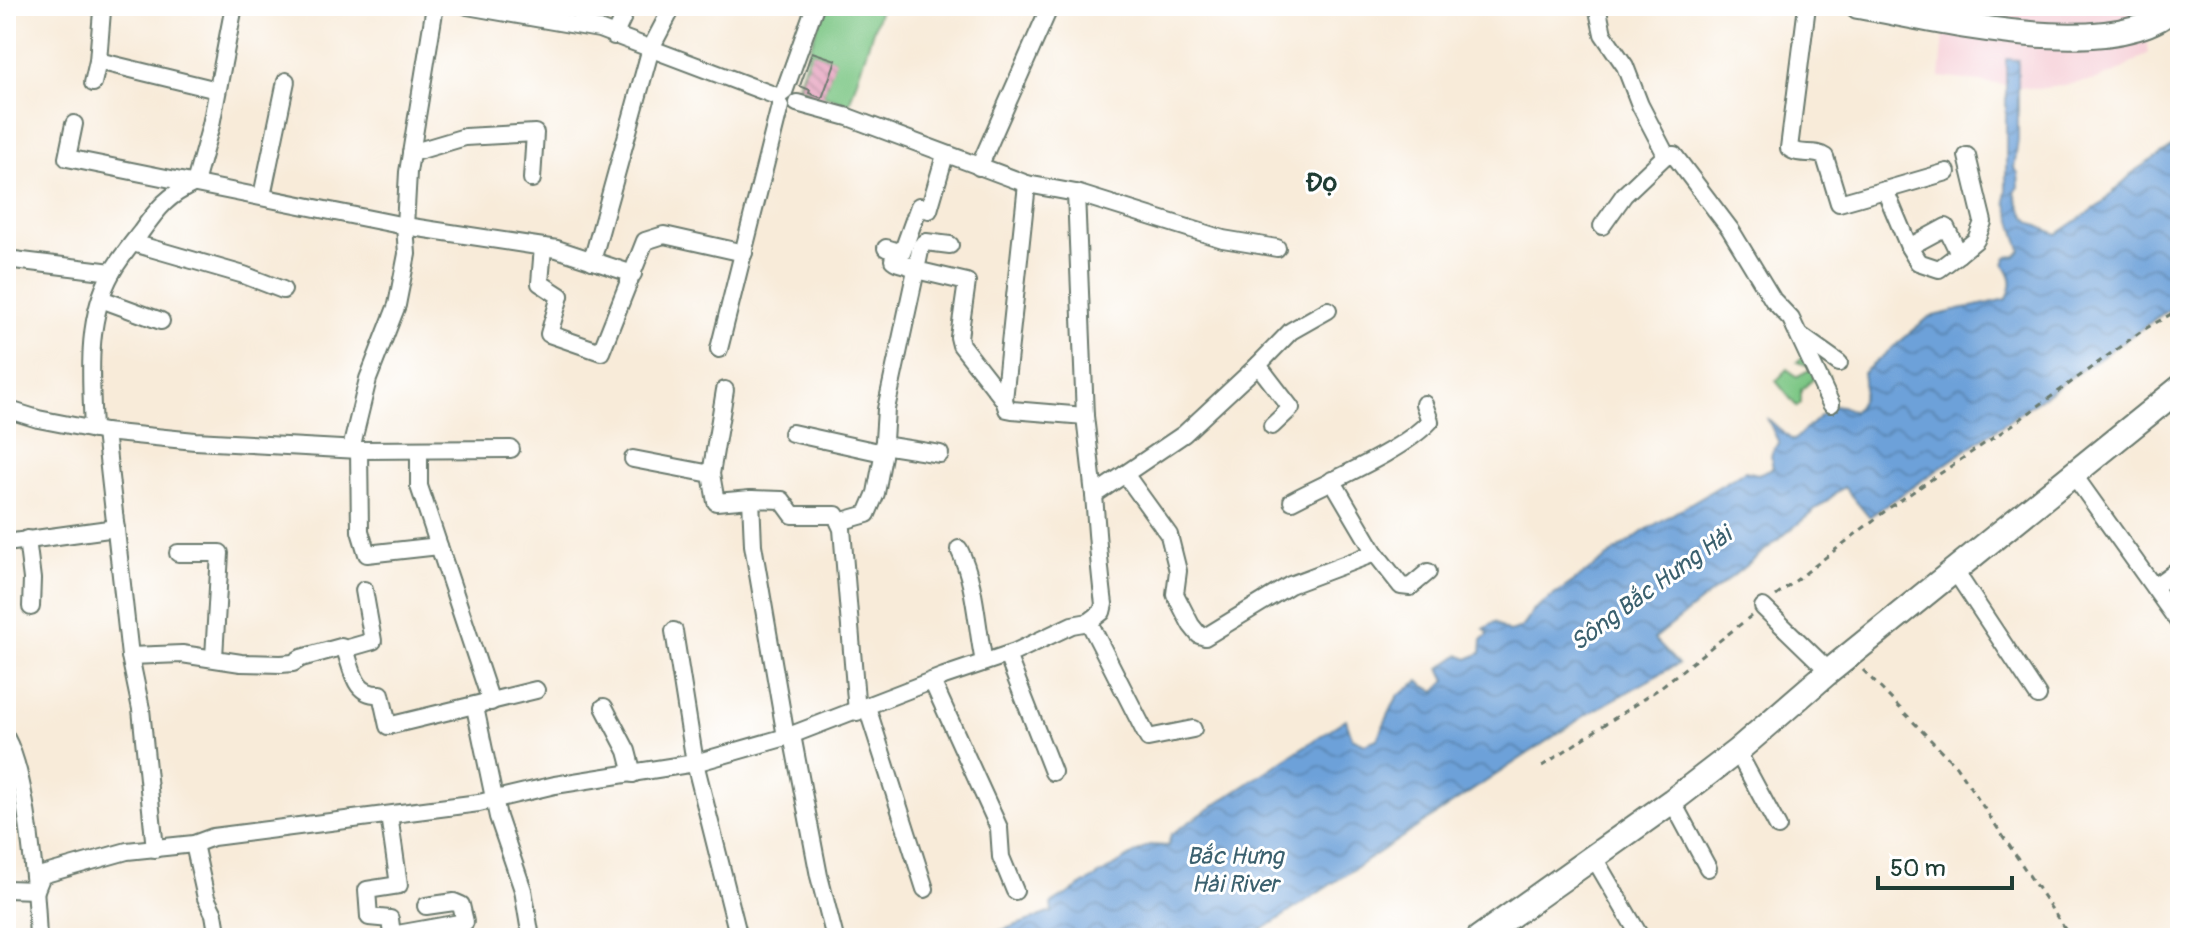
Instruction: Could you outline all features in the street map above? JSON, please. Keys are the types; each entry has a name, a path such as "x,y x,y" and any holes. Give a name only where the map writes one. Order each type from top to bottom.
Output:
{"street":[{"path":"195,183 211,125 234,6"},
{"path":"435,6 411,153 405,226 407,254 397,305 368,379 355,449 360,531 367,554 439,546"},
{"path":"467,6 527,10 599,29 785,99 848,117 1027,184 1076,193 1223,239 1277,248"},
{"path":"614,36 628,6"},
{"path":"592,261 651,48 673,6"},
{"path":"719,349 785,99 815,6"},
{"path":"1597,6 1603,34 1625,66 1640,105 1666,155"},
{"path":"1807,6 1789,148 1796,154 1820,154 1825,157 1839,203 1947,172"},
{"path":"1858,6 1981,27 2072,36 2100,36 2140,27 2169,13 2176,6"},
{"path":"93,83 102,11"},
{"path":"979,167 1047,13"},
{"path":"98,61 217,90"},
{"path":"262,196 286,81"},
{"path":"74,124 67,158 405,226 543,247 633,274"},
{"path":"411,153 465,137 535,133 532,179"},
{"path":"945,155 929,210 919,206 902,253 889,254 896,263 967,282 959,337 961,345 1004,400 1007,409 1085,416"},
{"path":"1602,226 1624,195 1666,155 1674,155 1717,211 1773,300 1791,319 1831,404"},
{"path":"1885,190 1918,262 1939,269 1976,240 1983,222 1967,156"},
{"path":"155,849 141,709 130,656 116,528 99,431 91,355 101,299 112,272 173,192 195,183"},
{"path":"1004,400 1027,184"},
{"path":"1056,191 1076,214"},
{"path":"36,890 42,875 127,851 194,844 213,837 494,799 555,785 695,763 789,736 1007,655 1072,625 1097,618 1104,604 1096,549 1098,535 1085,416 1076,193"},
{"path":"1909,247 1946,227 1959,254"},
{"path":"543,247 540,283 560,296 549,334 601,352 645,241 664,235 744,253"},
{"path":"839,522 867,514 876,493 886,409 921,246 926,242 950,245"},
{"path":"133,243 244,275 283,290"},
{"path":"6,259 112,272"},
{"path":"101,299 161,321"},
{"path":"1094,495 1184,434 1291,331 1328,310"},
{"path":"1798,333 1839,363"},
{"path":"1258,365 1291,408 1272,426"},
{"path":"1479,938 1504,930 1593,856 1737,751 1849,656 2180,388"},
{"path":"725,390 711,474 716,502 782,500 793,515 836,515 842,529 862,709 925,889"},
{"path":"1292,501 1422,430 1430,421 1424,404"},
{"path":"6,409 99,431 195,441 355,449 511,449"},
{"path":"792,433 883,449 940,454"},
{"path":"419,450 419,486 483,704 494,799 523,890 531,938"},
{"path":"633,459 711,474"},
{"path":"1125,474 1169,535 1178,571 1175,594 1199,635 1205,637 1290,585 1375,553"},
{"path":"2073,474 2180,624"},
{"path":"1332,480 1375,553 1401,586 1410,587 1428,572"},
{"path":"751,499 753,545 789,736 835,938"},
{"path":"6,543 116,528"},
{"path":"27,539 32,579 31,607"},
{"path":"959,549 972,588 984,662"},
{"path":"178,553 220,553 214,657"},
{"path":"2154,587 2180,568"},
{"path":"1955,571 2038,696"},
{"path":"130,656 182,654 241,663 281,664 341,647 345,649 373,641 364,590"},
{"path":"1763,607 1830,672"},
{"path":"1089,622 1148,738 1193,729"},
{"path":"674,631 695,763 739,938"},
{"path":"345,649 361,691 368,695 381,694 388,726 536,690"},
{"path":"1007,655 1053,772"},
{"path":"932,681 999,828 1001,857 1015,891"},
{"path":"604,707 627,751 633,774"},
{"path":"6,738 19,777 36,890 38,938"},
{"path":"1737,751 1778,827"},
{"path":"1672,801 1708,868"},
{"path":"389,815 399,885 367,890 369,917 390,919 392,935 465,922 461,905 454,902 426,906"},
{"path":"194,844 218,938"},
{"path":"1593,856 1641,938"},
{"path":"6,889 36,890"}],"path":[{"path":"1542,766 1657,690 1889,508 2015,423 2143,330 2180,309"},
{"path":"1849,656 1956,766 2071,938"}],"shaded area":[{"path":"1934,6 2180,6 2180,23 2145,33 2149,53 2117,72 2096,80 2037,89 1940,77 1944,36"}],"green space":[{"path":"824,6 881,6 849,104 823,95 835,60 813,52 800,86 810,90 809,93 802,91 798,85"},
{"path":"1807,353 1828,375 1818,375 1801,390 1801,403 1797,407 1776,381 1788,369 1796,377 1813,368 1797,362"}],"water":[{"name":"Bắc Hưng Hải River","path":"2006,59 2018,60 2018,140 2014,168 2018,173 2019,187 2015,192 2025,215 2040,227 2057,234 2100,205 2136,170 2180,142 2180,302 1869,517 1844,487 1654,639 1678,664 1586,715 1250,938 981,938 1052,912 1051,904 1149,845 1168,846 1171,834 1346,719 1352,738 1365,744 1377,739 1398,695 1419,681 1435,691 1446,680 1440,668 1459,655 1468,659 1481,653 1482,640 1489,634 1484,629 1495,622 1508,632 1521,628 1532,611 1644,531 1745,471 1758,474 1773,468 1772,455 1779,443 1767,418 1793,441 1830,407 1845,407 1853,412 1863,394 1863,373 1929,317 2007,299 2012,282 2004,264 2007,257 2016,256 2021,250 2006,201"}],"building":[{"path":"812,52 836,60 822,98 800,86"}],"district":[{"name":"Đọ","path":"1322,183"}],"water label":[{"name":"Sông Bắc Hưng Hải","path":"1651,589"}]}
